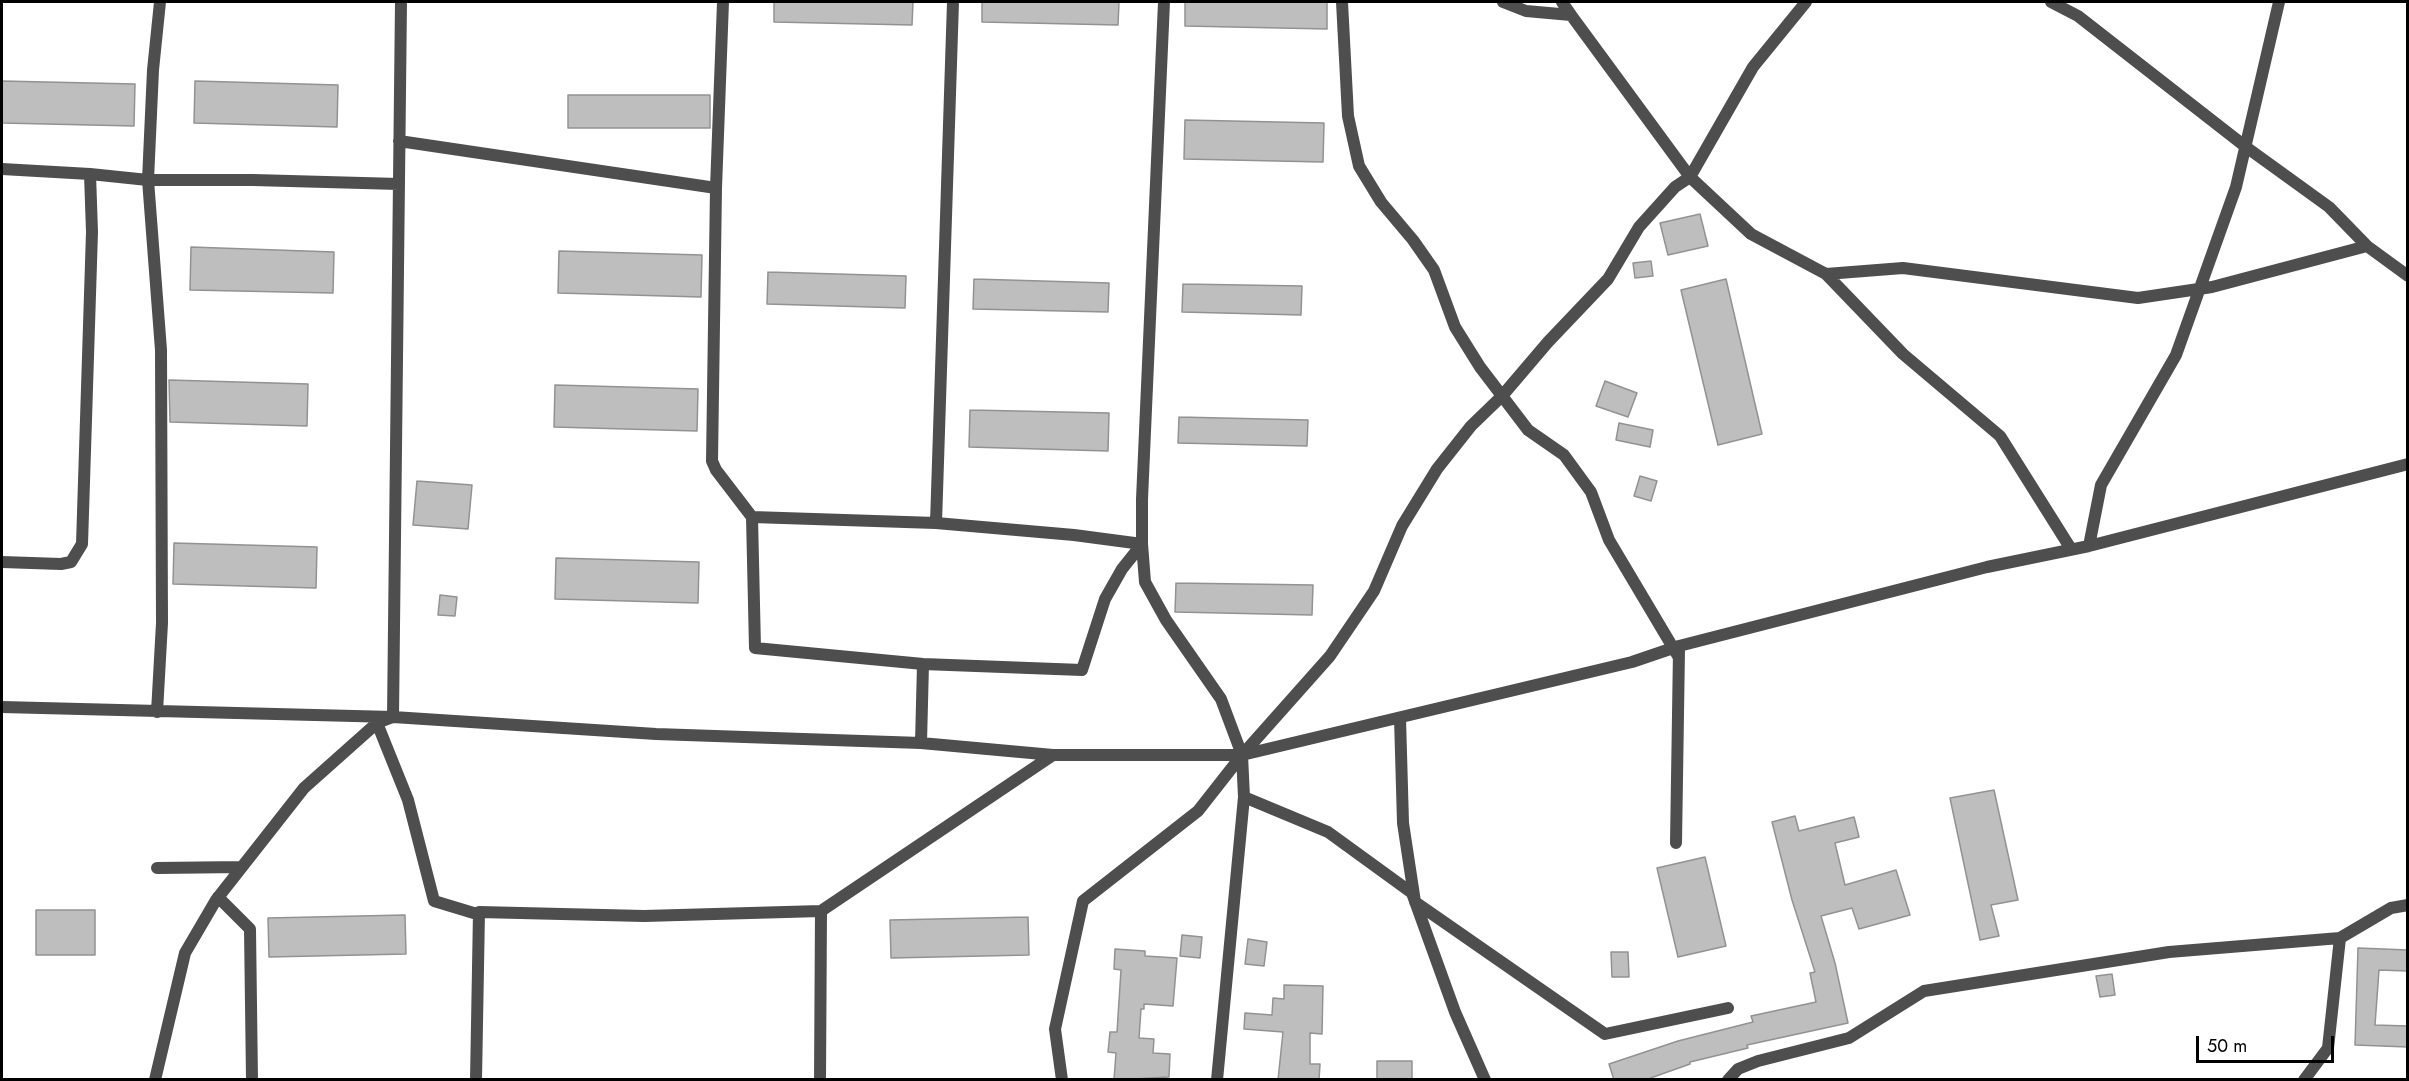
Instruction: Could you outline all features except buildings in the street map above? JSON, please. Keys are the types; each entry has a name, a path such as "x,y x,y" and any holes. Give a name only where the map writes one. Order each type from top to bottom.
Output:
{"street":[{"path":"157,712 162,624 161,350 148,180 153,70 160,2"},
{"path":"393,717 401,2"},
{"path":"723,2 712,461 716,470 752,517 755,648 923,664 1082,670 1105,598 1122,569 1142,544"},
{"path":"936,523 953,2"},
{"path":"1164,2 1142,544 1145,582 1166,620 1221,699 1242,755 1244,797 1217,1080"},
{"path":"1342,2 1348,116 1359,165 1381,202 1413,240 1434,270 1455,327 1502,396 1528,430 1564,455 1591,492 1609,540 1676,650 1676,843"},
{"path":"1503,2 1526,11 1571,15"},
{"path":"1562,2 1690,177 1751,234 1826,274 1903,354 2000,436 2071,549"},
{"path":"1062,1080 1055,1029 1083,901 1198,812 1242,755 1330,656 1374,591 1402,526 1437,469 1471,426 1502,396 1548,342 1608,279 1639,227 1675,188 1690,177 1753,67 1806,2"},
{"path":"2051,2 2078,16 2246,147 2330,207 2367,246 2408,276"},
{"path":"2089,546 2101,485 2176,355 2236,188 2279,2"},
{"path":"399,141 717,188"},
{"path":"2,169 148,180 399,184"},
{"path":"2,562 61,564 71,562 81,544 92,232 90,174"},
{"path":"1826,274 1903,268 2138,298 2199,289 2275,272 2367,246"},
{"path":"2,707 393,717 656,734 921,743 1053,755 1242,755 1632,662 2408,464"},
{"path":"752,517 936,523 1074,534 1142,544"},
{"path":"921,743 923,664"},
{"path":"155,1080 185,954 218,897 304,788 377,723 393,717"},
{"path":"1400,718 1403,823 1415,902 1605,1034 1728,1008"},
{"path":"377,723 408,800 434,901 477,914 644,916 821,911 1053,755"},
{"path":"1244,797 1328,832 1412,893 1455,1012 1485,1080"},
{"path":"157,868 242,867"},
{"path":"218,897 250,929 248,980 252,1080"},
{"path":"1728,1080 1738,1069 1758,1061 1849,1038 1924,991 2169,952 2340,938 2391,908 2408,905"},
{"path":"820,1080 821,911"},
{"path":"476,1080 477,914"},
{"path":"2304,1080 2328,1048 2340,938"}]}
